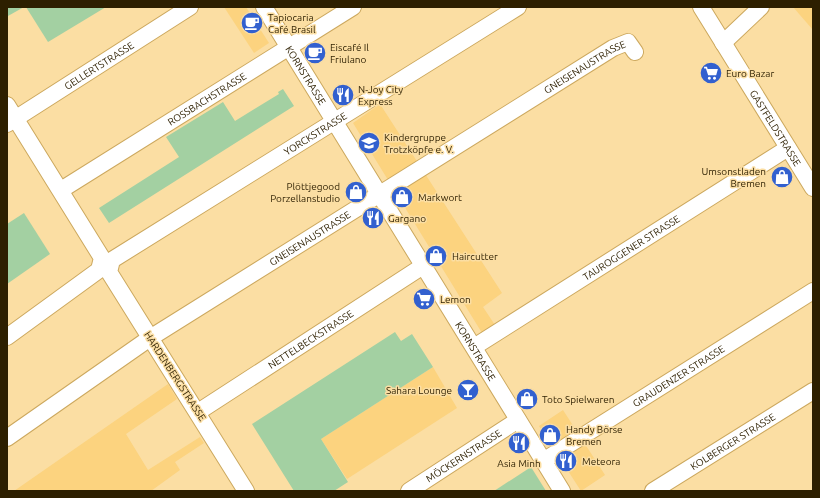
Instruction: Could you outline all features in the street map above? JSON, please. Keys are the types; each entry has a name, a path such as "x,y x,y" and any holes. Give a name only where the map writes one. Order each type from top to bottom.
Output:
{"street":[{"name":"GELLERTSTRASSE","path":"11,121 190,7"},
{"name":"KORNSTRASSE","path":"264,7 562,491"},
{"name":"ROSSBACHSTRASSE","path":"61,190 353,7"},
{"name":"YORCKSTRASSE","path":"7,337 99,270 107,259 335,121 518,7"},
{"name":"GASTFELDSTRASSE","path":"701,7 813,188"},
{"path":"723,43 761,7"},
{"name":"GNEISENAUSTRASSE","path":"7,438 150,338 613,48 628,42 635,52"},
{"name":"HARDENBERGSTRASSE","path":"7,105 11,121 61,190 107,259 109,272 198,412 246,491"},
{"name":"TAUROGGENER STRASSE","path":"474,347 788,148"},
{"name":"NETTELBECKSTRASSE","path":"198,412 423,266"},
{"name":"GRAUDENZER STRASSE","path":"543,460 813,291"},
{"name":"KOLBERGER STRASSE","path":"653,491 813,391"},
{"name":"MÖCKERNSTRASSE","path":"409,491 518,420"}],"shaded area":[{"path":"224,7 246,7 269,43 254,53"},
{"path":"793,7 813,7 813,30"},
{"path":"380,104 502,293 483,307 495,325 482,333 353,123"},
{"path":"433,367 457,408 347,479 321,439"},
{"path":"168,384 177,399 126,434 148,470 200,437 204,443 175,462 180,470 151,491 14,491"},
{"path":"563,410 605,475 581,491 539,426"}],"green space":[{"path":"7,7 24,7 8,16"},
{"path":"26,7 106,7 48,42"},
{"path":"283,89 294,106 109,223 99,208 179,157 166,137 223,102 235,121 279,94 278,92"},
{"path":"24,213 50,254 7,284 7,224"},
{"path":"395,332 401,341 412,334 433,367 321,439 348,482 334,491 294,491 252,424"},
{"path":"531,467 546,491 494,491"}],"place":[{"name":"Tapiocaria Café Brasil","path":"252,23"},
{"name":"Eiscafé Il Friulano","path":"315,53"},
{"name":"Euro Bazar","path":"711,73"},
{"name":"N-Joy City Express","path":"343,95"},
{"name":"Kindergruppe Trotzköpfe e. V.","path":"369,143"},
{"name":"Umsonstladen Bremen","path":"782,177"},
{"name":"Plöttjegood Porzellanstudio","path":"356,192"},
{"name":"Markwort","path":"402,197"},
{"name":"Gargano","path":"373,218"},
{"name":"Haircutter","path":"436,256"},
{"name":"Lemon","path":"424,299"},
{"name":"Sahara Lounge","path":"468,390"},
{"name":"Toto Spielwaren","path":"527,399"},
{"name":"Handy Börse Bremen","path":"550,435"},
{"name":"Asia Minh","path":"519,443"},
{"name":"Meteora","path":"566,461"}]}
